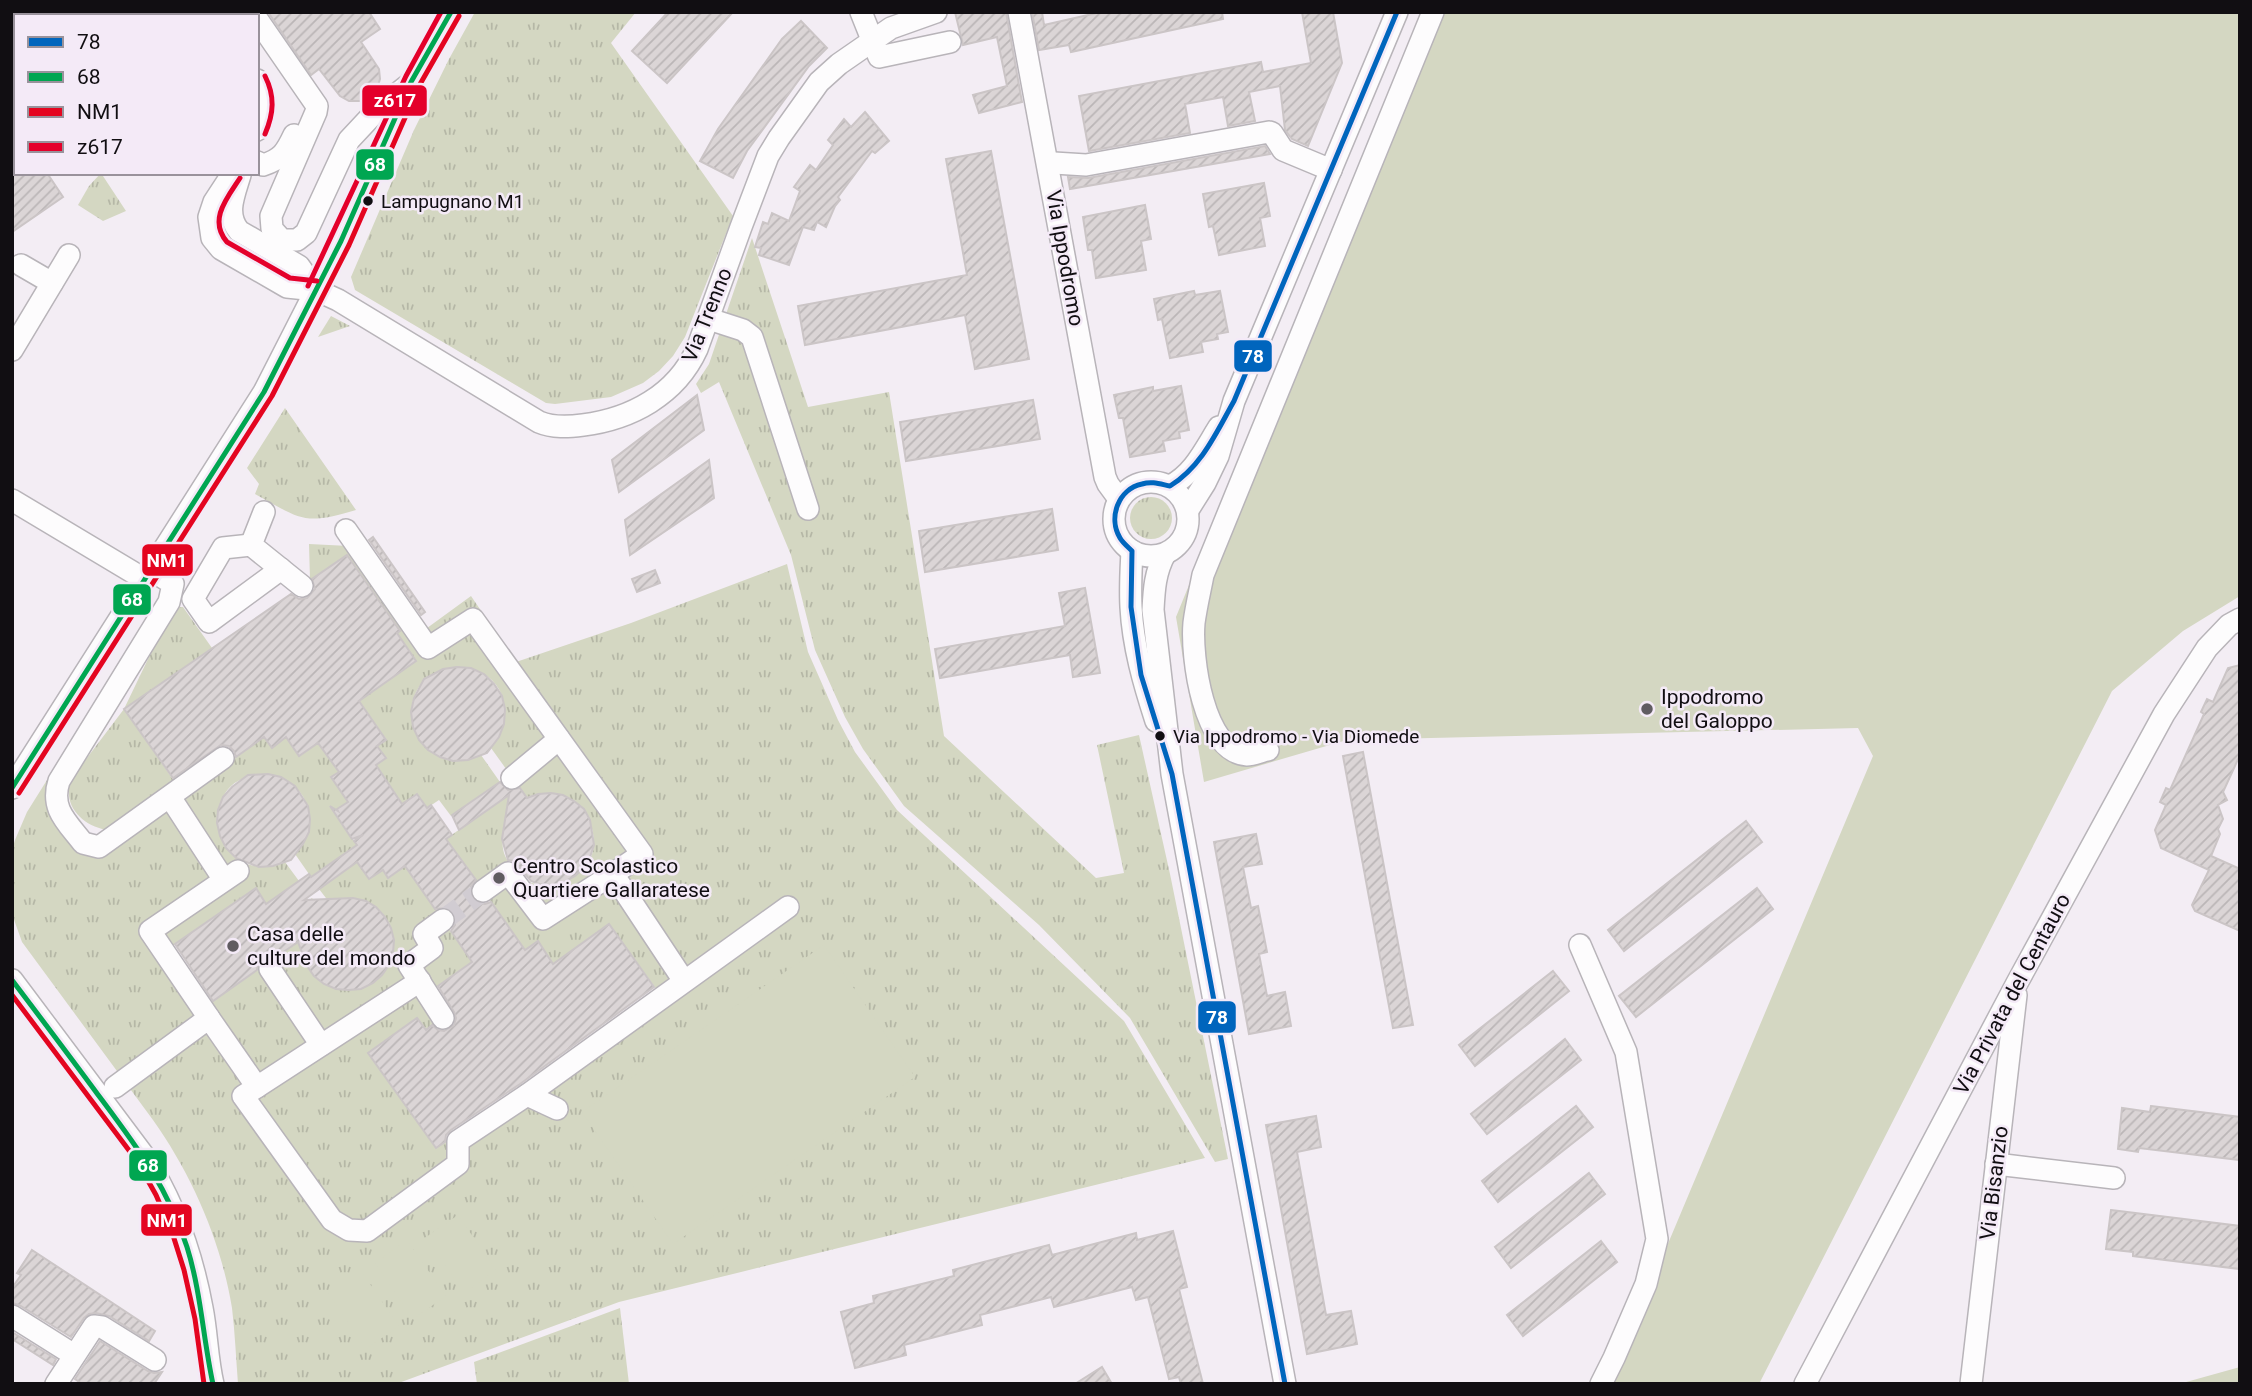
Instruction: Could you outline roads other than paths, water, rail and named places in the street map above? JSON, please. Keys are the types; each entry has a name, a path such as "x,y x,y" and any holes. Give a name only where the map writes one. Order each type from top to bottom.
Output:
{"street":[{"path":"12,788 264,392 341,242 411,82 451,12"},
{"path":"861,12 879,57 950,42"},
{"name":"Via Trenno","path":"316,290 338,300 539,422 556,427 599,423 636,412 675,382 689,365 709,319 740,227 774,146 819,82 871,40 891,28 936,12"},
{"name":"Via Ippodromo","path":"1019,12 1105,477 1119,499"},
{"path":"1188,510 1219,456 1234,401 1397,12"},
{"path":"1268,750 1246,755 1224,745 1209,721 1196,672 1194,624 1203,575 1433,12"},
{"path":"259,22 317,106 271,216 275,235 282,240 300,239 307,232 349,140 378,109 411,82"},
{"path":"259,163 275,161 286,151 303,116 304,101 297,76"},
{"path":"259,84 265,96 265,109 259,125"},
{"path":"1054,163 1086,165 1269,132 1283,150 1331,170"},
{"path":"264,246 258,230 259,216 270,192 293,163"},
{"path":"232,175 214,202 209,217 212,238 221,248 286,287 316,290"},
{"path":"240,175 231,212 232,223 239,231 299,266 316,290"},
{"path":"12,350 69,255"},
{"path":"21,265 52,283"},
{"path":"709,319 743,330 752,337 808,509"},
{"path":"1170,486 1184,479 1191,471 1234,401"},
{"path":"1142,482 1170,486 1180,495 1188,510 1185,536 1177,547 1165,554 1148,556 1132,551 1119,538 1114,525 1114,512 1119,499 1142,482"},
{"path":"12,500 148,575 173,584 169,602 59,781 55,792 56,804 83,843 99,847 223,758"},
{"path":"251,545 264,512"},
{"path":"346,530 428,648 472,619 642,854 543,919 508,873 483,891"},
{"path":"281,569 209,622 192,599 223,548 251,545 281,569 302,586"},
{"path":"1132,551 1131,607 1141,675 1172,774"},
{"path":"1165,554 1157,572 1153,610 1172,774 1285,1384"},
{"name":"Via Privata del Centauro","path":"1805,1384 2017,983 2164,714 2207,648 2229,625 2240,619"},
{"path":"512,778 559,739"},
{"path":"170,797 231,875 150,931 257,1087"},
{"path":"613,874 684,981"},
{"path":"420,981 243,1096 332,1220 349,1230 367,1231 458,1164 458,1142 788,907"},
{"path":"443,920 424,934 432,948 409,965 443,1018"},
{"path":"1580,945 1626,1052 1657,1239 1646,1284 1601,1384"},
{"path":"270,968 321,1045"},
{"path":"13,982 159,1178 181,1230 194,1271 202,1309 210,1379"},
{"name":"Via Bisanzio","path":"1971,1384 2017,983"},
{"path":"115,1087 209,1018"},
{"path":"527,1095 557,1109"},
{"path":"1996,1164 2115,1178"},
{"path":"12,1316 74,1355"},
{"path":"56,1384 91,1328 98,1325 155,1360"}],"tunnel":[{"path":"443,920 483,891"}],"place":[{"name":"Lampugnano M1","path":"368,201"},
{"name":"Ippodromo del Galoppo","path":"1647,709"},
{"name":"Via Ippodromo - Via Diomede","path":"1160,736"},
{"name":"Centro Scolastico Quartiere Gallaratese","path":"499,878"},
{"name":"Casa delle culture del mondo","path":"233,946"}]}
